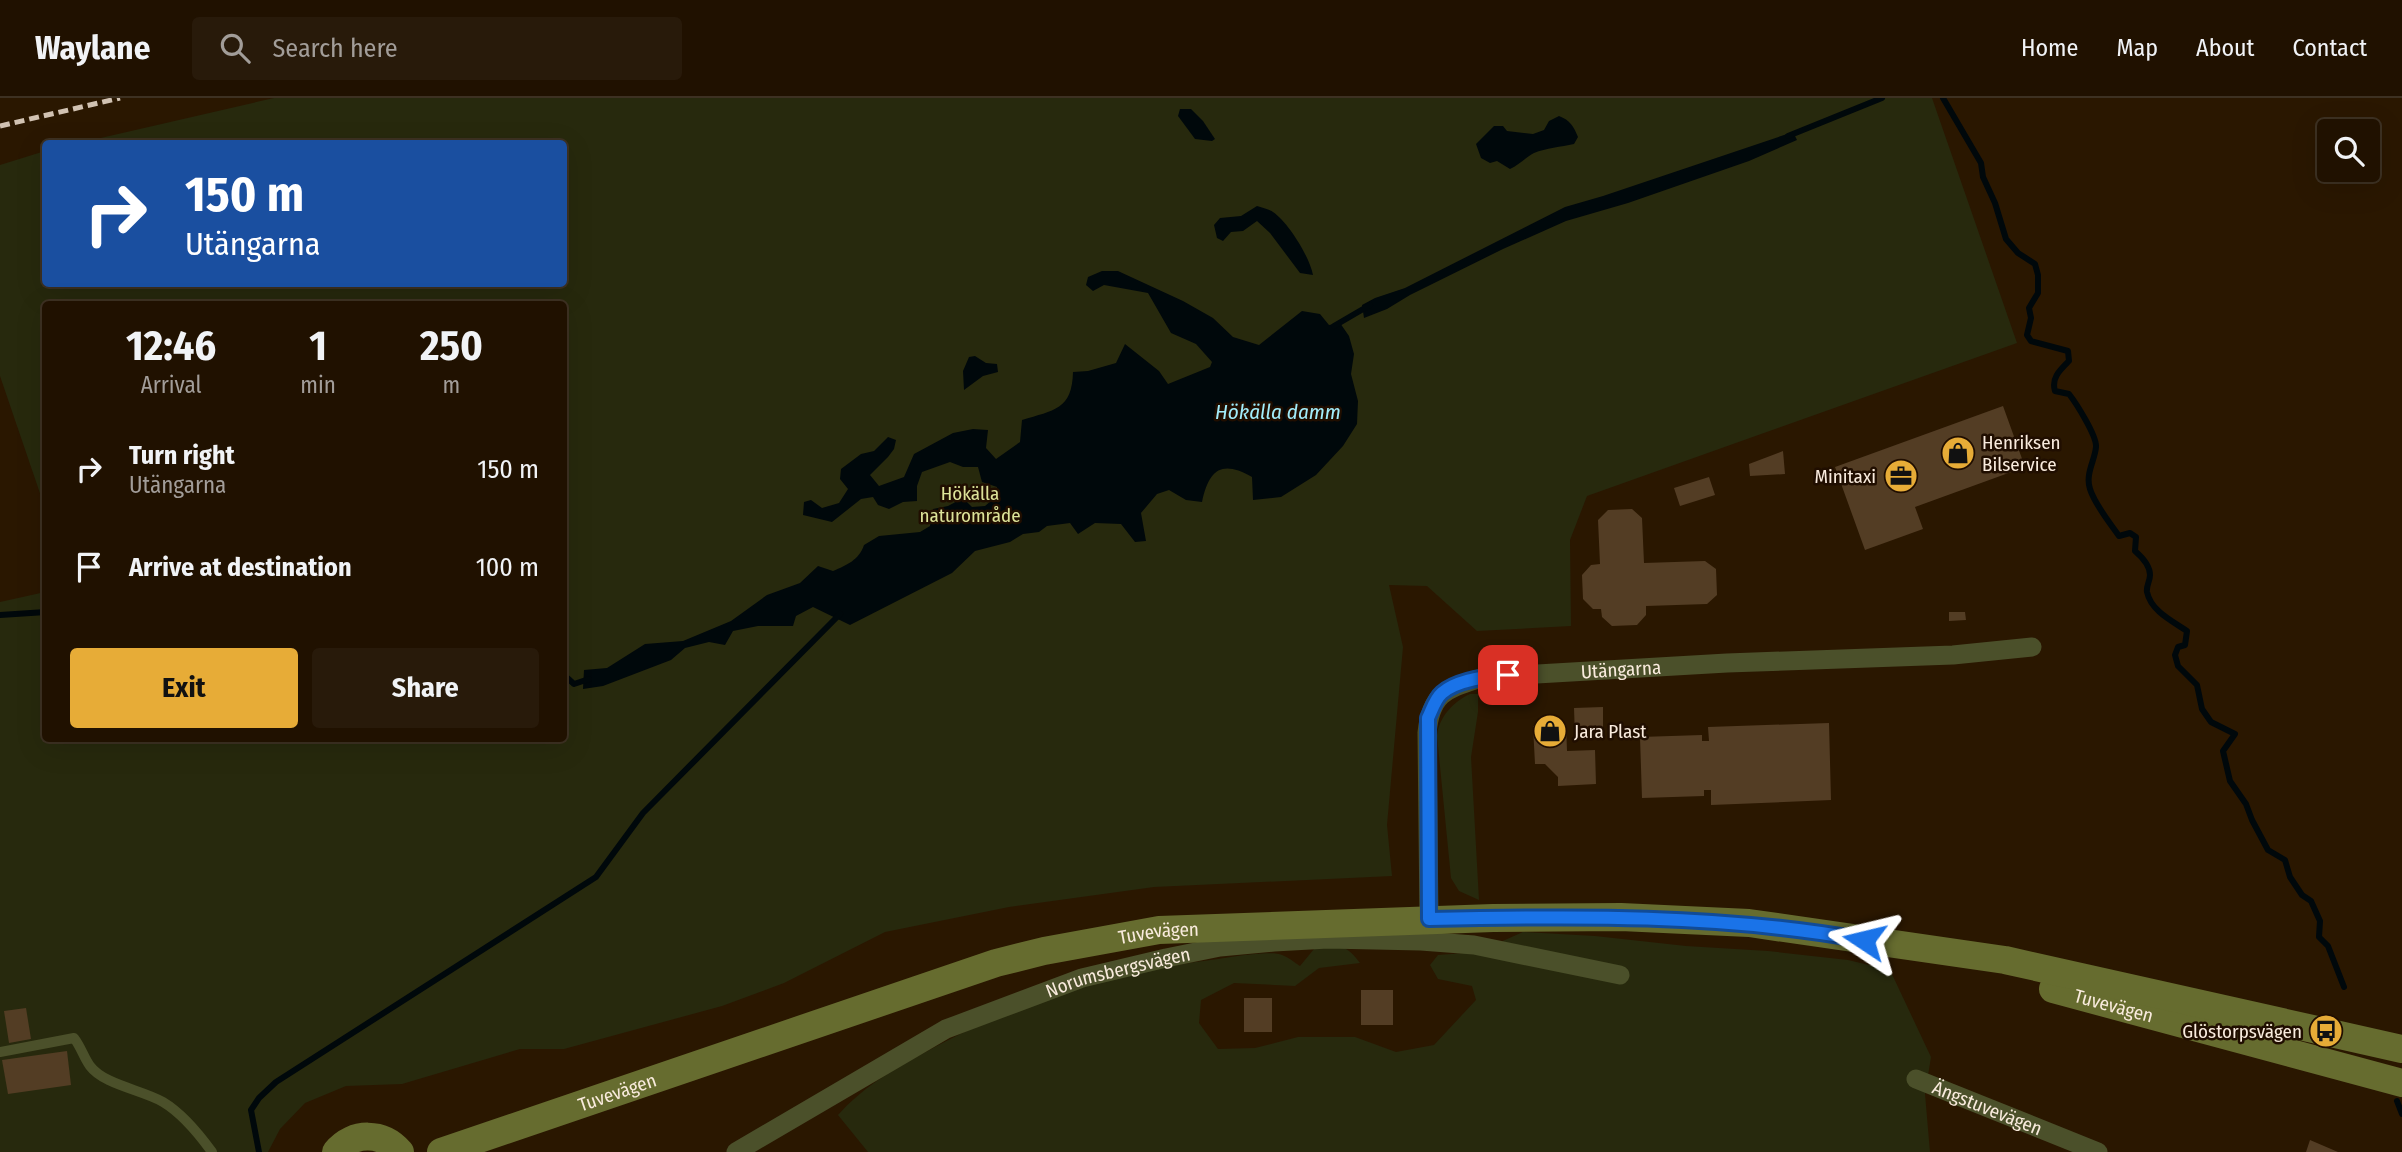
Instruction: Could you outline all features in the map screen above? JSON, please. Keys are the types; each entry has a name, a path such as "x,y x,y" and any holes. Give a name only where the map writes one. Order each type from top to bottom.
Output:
{"main road":[{"name":"Tuvevägen","path":"441,1152 996,963 1044,951 1159,930 1429,919 1621,917 1749,923 2005,960 2402,1049"},
{"name":"Tuvevägen","path":"1909,948 1998,975 2402,1083"},
{"path":"336,1152 346,1142 366,1136 386,1140 400,1152"}],"street":[{"name":"Utängarna","path":"1429,919 1428,718 1441,693 1452,687 1484,677 1727,663 1953,655 2032,647"},
{"name":"Norumsbergsvägen","path":"736,1152 946,1029 1082,978 1220,947 1328,939 1421,941 1474,945 1620,975"},
{"name":"Ängstuvevägen","path":"1916,1079 2098,1152"}],"lane":[{"path":"0,1052 74,1038 90,1067 105,1078 163,1102 183,1118 212,1152"}],"green space":[{"name":"Hökälla naturområde","path":"274,98 1932,98 2017,343 1587,496 1570,540 1571,626 1477,631 1427,586 1389,585 1403,647 1387,825 1392,876 1154,887 1009,907 885,932 784,983 722,1006 564,1049 520,1049 402,1084 346,1086 305,1103 280,1129 268,1152 0,1152 0,602 42,593 42,742 567,742 567,301 42,301 42,499 0,376 0,165 42,152 42,287 567,287 567,140 92,140"},
{"path":"1470,694 1478,694 1471,757 1479,900 1459,891 1451,878 1437,736 1448,711"},
{"path":"1523,932 1768,951 1848,960 1890,970 1931,1057 1925,1094 1930,1152 868,1152 838,1115 876,1081 898,1067 990,1020 1064,993 1140,972 1251,954 1277,954 1300,966 1314,949 1340,947 1350,952 1360,963 1319,968 1295,986 1234,983 1201,1000 1199,1023 1218,1049 1255,1048 1298,1037 1355,1037 1396,1052 1434,1045 1476,1000 1472,986 1438,979 1430,965 1438,955 1478,952"}],"water":[{"path":"1180,109 1191,109 1215,139 1195,139 1178,116"},
{"path":"1559,116 1575,130 1578,137 1574,144 1534,153 1510,169 1497,161 1490,163 1481,158 1476,144 1494,126 1503,126 1507,131 1533,134 1544,130 1549,121"},
{"path":"1793,132 1797,140 1749,161 1628,203 1566,221 1364,318 1362,305 1405,288 1565,207"},
{"path":"1257,206 1271,211 1286,224 1303,250 1313,275 1300,273 1270,233 1257,221 1243,231 1231,232 1223,241 1217,238 1214,225 1220,218 1241,216"},
{"name":"Hökälla damm","path":"1102,271 1118,271 1183,301 1213,318 1233,337 1259,345 1302,311 1320,314 1329,325 1340,323 1349,336 1354,354 1351,374 1358,401 1357,424 1343,446 1316,475 1281,497 1253,500 1252,477 1233,469 1218,471 1213,475 1202,502 1186,500 1169,490 1157,494 1141,513 1146,541 1135,542 1121,524 1095,523 1078,534 1070,523 1047,526 1039,532 1023,534 1010,542 975,551 952,573 850,625 813,607 796,616 793,626 758,626 733,631 725,645 709,642 685,648 671,660 603,686 583,689 584,670 607,668 645,644 683,641 731,621 767,595 800,583 818,566 833,571 848,564 859,555 864,545 879,536 920,532 930,526 933,509 948,506 963,498 972,507 985,506 998,495 997,487 982,482 978,467 963,467 950,462 922,472 917,486 917,501 903,502 889,509 878,505 873,497 861,499 832,522 803,515 804,502 811,500 822,508 839,503 848,489 840,479 841,469 861,454 874,451 888,437 896,440 894,449 870,475 879,486 904,477 914,454 953,433 973,429 988,430 986,448 996,459 1020,442 1022,420 1059,407 1065,401 1072,385 1073,372 1116,363 1125,344 1159,371 1168,384 1210,367 1212,362 1196,344 1171,333 1148,293 1104,285 1093,291 1086,285 1088,277"},
{"path":"975,356 986,363 997,364 998,372 983,376 964,390 963,371 969,357"}],"building":[{"path":"2003,406 2025,467 1915,507 1923,529 1865,550 1835,467"},
{"path":"1783,451 1785,474 1750,476 1749,464"},
{"path":"1709,477 1715,495 1680,506 1674,488"},
{"path":"1632,509 1642,518 1644,563 1705,561 1716,569 1717,595 1707,604 1646,606 1646,615 1637,625 1612,626 1602,617 1601,609 1593,609 1583,599 1582,575 1591,565 1600,564 1598,520 1608,510"},
{"path":"1949,612 1965,612 1966,620 1949,621"},
{"path":"1603,707 1603,735 1575,736 1574,708"},
{"path":"1829,723 1831,800 1711,805 1711,790 1704,790 1704,796 1642,798 1640,737 1702,735 1702,741 1709,741 1708,727"},
{"path":"1566,724 1567,751 1595,750 1596,784 1558,786 1558,777 1545,764 1535,764 1533,726"},
{"path":"1361,990 1393,990 1393,1025 1361,1025"},
{"path":"1244,998 1272,998 1272,1032 1244,1032"},
{"path":"26,1008 31,1039 9,1043 4,1011"},
{"path":"67,1051 71,1085 8,1094 2,1060"},
{"path":"2310,1140 2338,1152 2306,1152"}],"waterway":[{"path":"1788,136 1882,98"},
{"path":"1943,98 1981,163 1983,177 1995,203 2006,239 2018,253 2035,264 2038,293 2029,308 2031,318 2027,335 2031,341 2068,351 2069,361 2057,374 2054,386 2055,391 2069,394 2093,435 2096,447 2089,478 2092,495 2119,536 2130,533 2136,537 2135,551 2150,571 2147,592 2153,605 2187,631 2185,645 2178,647 2175,655 2178,666 2197,685 2202,709 2211,722 2235,734 2223,751 2230,781 2246,804 2268,850 2285,860 2290,877 2302,895 2311,901 2320,921 2319,937 2328,946 2344,987"},
{"path":"1334,326 1370,305"},
{"path":"0,615 42,612"},
{"path":"259,1152 251,1110 276,1082 596,877 643,813 840,614"},
{"path":"567,678 574,684 589,679"},
{"path":"2397,1101 2402,1114"}],"railway":[{"path":"0,126 120,98"}],"place":[{"name":"Henriksen Bilservice","path":"1958,453"},
{"name":"Minitaxi","path":"1901,476"},
{"name":"Jara Plast","path":"1550,731"},
{"name":"Glöstorpsvägen","path":"2326,1031"}],"route":[{"path":"1508,675 1484,677 1452,687 1441,693 1428,718 1429,919 1685,919 1749,923 1864,940"}]}
